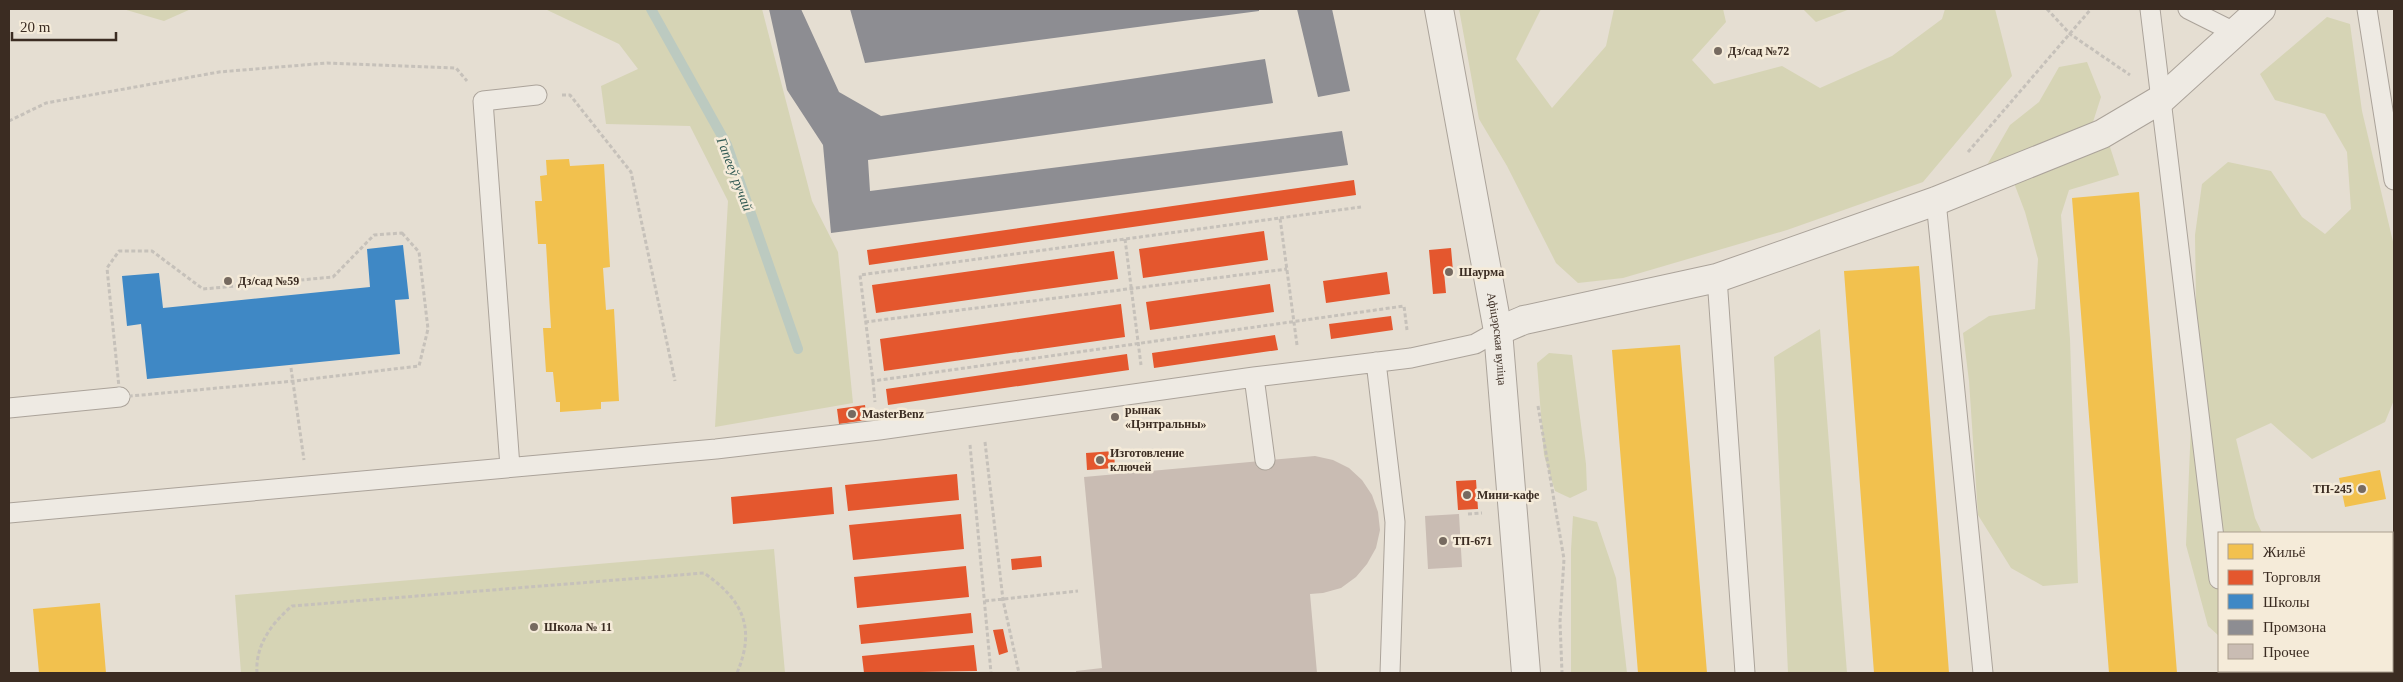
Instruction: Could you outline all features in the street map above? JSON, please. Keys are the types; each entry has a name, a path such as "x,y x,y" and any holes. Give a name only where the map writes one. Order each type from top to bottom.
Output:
{"street":[{"name":"Афіцэрская вуліца","path":"1439,9 1498,331 1526,673"},
{"path":"1498,331 1524,320 1717,278 1936,201 2102,134 2163,98 2261,9"}],"lane":[{"path":"2150,9 2163,98 2218,570"},
{"path":"2188,9 2234,32"},
{"path":"2367,9 2394,180"},
{"path":"510,467 483,101 537,95"},
{"path":"1936,201 1983,673"},
{"path":"1717,278 1746,673"},
{"path":"9,513 716,449 968,418 1254,377 1411,358 1475,344 1498,331"},
{"path":"1376,362 1395,522 1390,673"},
{"path":"1254,377 1265,460"},
{"path":"9,408 120,398"}],"path":[{"path":"2047,9 2070,34 2163,98"},
{"path":"1964,157 2091,9"},
{"path":"9,121 46,103 113,89 219,72 327,63 456,68 483,101"},
{"path":"537,95 570,95 631,172 675,381"},
{"path":"1361,207 860,275 873,380 1294,323 1404,306 1411,358"},
{"path":"1280,218 1301,371"},
{"path":"402,233 420,252 428,329 419,366 294,381 120,398 107,268 119,251 152,251 203,289 333,277 374,235 402,233"},
{"path":"1125,239 1142,373"},
{"path":"865,322 1287,269"},
{"path":"292,368 307,486"},
{"path":"968,418 991,673"},
{"path":"984,435 1003,600 1019,673"},
{"path":"257,673 262,642 274,622 292,606 704,574 724,587 739,607 746,630 745,656 737,673"},
{"path":"985,602 1078,591"}],"shaded area":[{"path":"123,9 191,9 164,21"},
{"path":"545,9 762,9 812,201 838,252 853,403 715,427 728,201 690,126 606,124 601,86 638,69 619,44"},
{"path":"1459,9 1541,9 1516,59 1552,108 1606,46 1614,9 1723,9 1726,22 1692,60 1714,84 1782,66 1820,88 1892,56 1942,19 1945,9 1995,9 2012,76 1923,182 1787,230 1623,278 1578,283 1556,263 1507,166 1479,119"},
{"path":"1803,9 1850,9 1816,22"},
{"path":"2327,17 2350,24 2362,111 2394,246 2394,400 2385,422 2312,459 2271,423 2236,439 2255,518 2262,532 2218,532 2218,635 2208,626 2186,545 2196,303 2195,235 2202,184 2228,162 2271,171 2302,217 2325,234 2351,209 2347,152 2325,114 2275,100 2260,74"},
{"path":"2087,62 2101,97 2093,122 1996,171 1987,165 2010,125 2039,102 2059,67"},
{"path":"2094,147 2110,147 2119,175 2069,190 2061,215 2070,339 2078,583 2043,586 2011,568 1978,515 1969,381 1963,333 1989,316 2035,309 2038,259 2025,212 2014,183"},
{"path":"1820,329 1847,673 1788,673 1774,357"},
{"path":"1549,353 1572,355 1586,464 1587,490 1570,498 1555,491 1544,455 1537,363"},
{"path":"1573,516 1597,522 1616,578 1627,673 1571,673 1571,550"},
{"name":"Школа № 11","path":"774,549 785,673 241,673 235,595"}],"building: Жильё":[{"path":"569,159 570,166 604,164 610,267 603,268 606,310 614,309 619,401 601,402 601,409 560,412 560,402 556,402 553,372 546,372 543,328 551,328 546,244 538,244 535,201 542,201 540,176 547,175 546,160"},
{"path":"2139,192 2177,673 2109,673 2072,198"},
{"path":"1919,266 1949,673 1874,673 1844,271"},
{"path":"1680,345 1707,673 1638,673 1612,350"},
{"name":"ТП-245","path":"2380,470 2386,499 2345,507 2339,478"},
{"path":"100,603 106,673 39,673 33,609"}],"building: Торговля":[{"path":"1354,180 1356,195 869,265 867,250"},
{"path":"1264,231 1268,260 1143,278 1139,249"},
{"path":"1451,248 1453,271 1444,272 1446,293 1433,294 1429,250"},
{"path":"1114,251 1118,279 876,313 872,285"},
{"path":"1387,272 1390,294 1326,303 1323,281"},
{"path":"1270,284 1274,312 1150,330 1146,302"},
{"path":"1121,304 1125,337 884,371 880,339"},
{"path":"1391,316 1393,330 1331,339 1329,324"},
{"path":"1275,335 1278,350 1154,368 1152,353"},
{"path":"1127,354 1129,370 888,405 886,389"},
{"name":"MasterBenz","path":"865,405 867,420 839,424 837,409"},
{"name":"Изготовление ключей","path":"1114,451 1115,468 1087,470 1086,453"},
{"path":"957,474 959,500 848,511 845,485"},
{"name":"Мини-кафе","path":"1476,480 1478,509 1458,510 1456,481"},
{"path":"832,487 834,514 733,524 731,497"},
{"path":"961,514 964,549 853,560 849,525"},
{"path":"1041,556 1042,567 1012,570 1011,559"},
{"path":"966,566 969,597 857,608 854,577"},
{"path":"971,613 973,633 861,644 859,625"},
{"path":"1003,629 1008,652 999,655 993,630"},
{"path":"974,645 977,671 864,673 862,656"}],"building: Школы":[{"path":"403,245 409,299 395,300 400,354 147,379 141,324 127,326 122,276 159,273 163,308 370,287 367,249"}],"building: Промзона":[{"path":"769,9 801,9 839,92 881,116 1265,59 1273,103 868,160 870,191 1342,131 1348,165 831,233 823,145 787,90"},
{"path":"850,9 1259,9 1259,11 865,63"},
{"path":"1297,9 1332,9 1350,91 1318,97"}],"building: Прочее":[{"path":"1315,456 1333,460 1349,468 1362,480 1372,495 1378,512 1380,530 1376,548 1367,564 1356,577 1341,588 1310,594 1317,673 1076,673 1076,671 1102,668 1084,477"},
{"name":"ТП-671","path":"1459,514 1462,567 1428,569 1425,516"}],"waterway":[{"name":"Гапееў ручай","path":"651,9 727,145 798,349"}],"place":[{"name":"Дз/сад №72","path":"1718,51"},
{"name":"Шаурма","path":"1449,272"},
{"name":"Дз/сад №59","path":"228,281"},
{"name":"MasterBenz","path":"852,414"},
{"name":"рынак «Цэнтральны»","path":"1115,417"},
{"name":"Изготовление ключей","path":"1100,460"},
{"name":"ТП-245","path":"2362,489"},
{"name":"Мини-кафе","path":"1467,495"},
{"name":"ТП-671","path":"1443,541"},
{"name":"Школа № 11","path":"534,627"}]}
